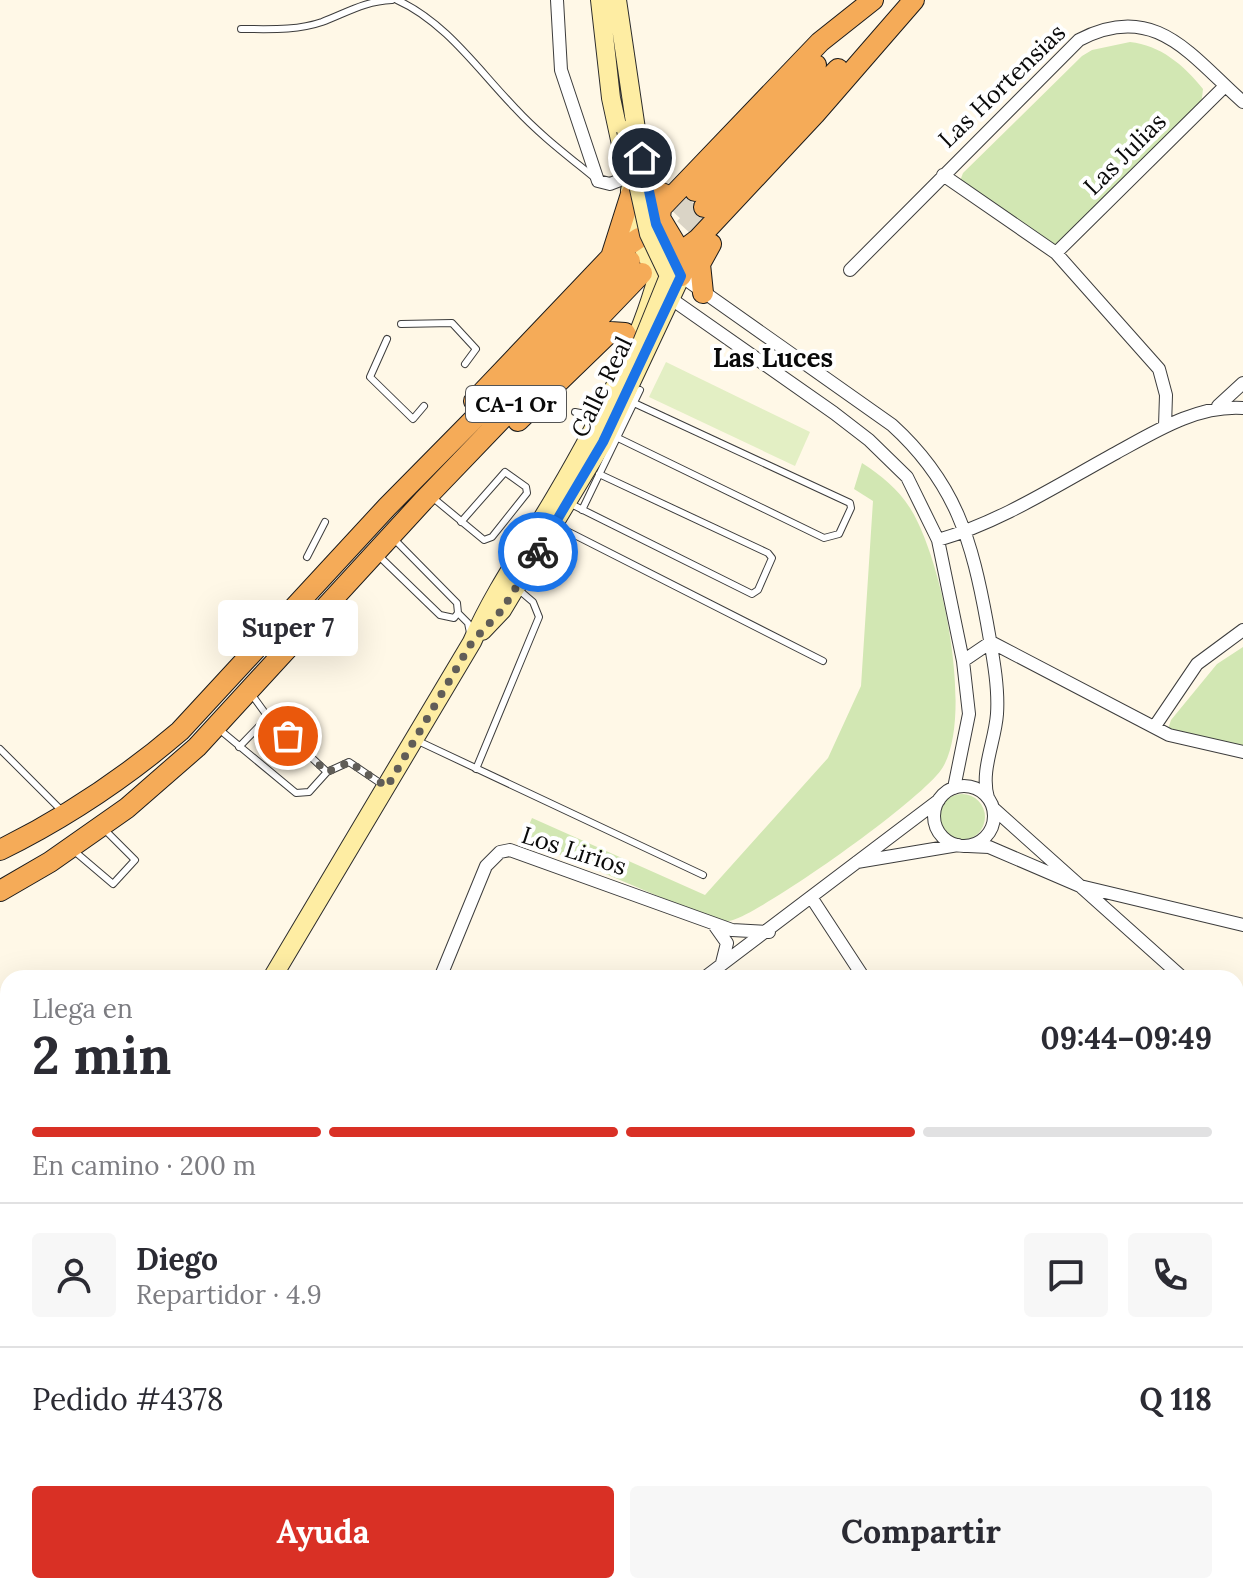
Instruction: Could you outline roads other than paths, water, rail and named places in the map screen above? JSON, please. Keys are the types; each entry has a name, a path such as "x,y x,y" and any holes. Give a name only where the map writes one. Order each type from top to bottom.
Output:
{"highway":[{"path":"874,0 820,42 671,197 660,213 664,235 681,249 698,239 815,114 914,0"},
{"path":"874,0 700,199 905,0"},
{"path":"703,293 700,269 704,253 796,151 815,114"},
{"path":"639,268 635,183 671,197"},
{"path":"4,843 66,814 144,762 180,731 394,500 411,467 639,268 639,238"},
{"path":"681,276 698,239"},
{"name":"CA-1 Or","path":"0,891 102,826 161,780 217,727 639,268"},
{"path":"427,498 491,447 610,332 625,333 633,352"}],"main road":[{"path":"600,0 611,98 635,183 664,235 681,276"},
{"path":"617,6 635,183 639,268 670,298"},
{"path":"472,642 584,464 669,276 649,234 626,130 617,6"},
{"name":"Calle Real","path":"277,970 472,642 490,601 633,352 639,268 664,235"},
{"name":"Calle Real","path":"472,642 502,610 555,525 575,506 681,276"}],"street":[{"path":"557,0 561,70 598,181 635,183"},
{"name":"Las Hortensias","path":"850,270 1079,40 1110,23 1149,23 1172,33 1243,102"},
{"name":"Las Julias","path":"1056,253 1225,86"},
{"path":"943,175 1056,253 1159,369 1166,395 1165,426"},
{"path":"681,276 892,425 922,452 940,477 967,531 991,642 997,714 986,776 992,828 978,843 854,862"},
{"path":"670,298 834,413 892,460 907,477 938,540 963,661 969,714 954,788"},
{"path":"742,350 755,327"},
{"path":"938,540 967,531 1165,426 1218,406 1243,383"},
{"path":"1218,406 1243,408"},
{"path":"1155,726 1197,664 1243,630"},
{"path":"963,661 991,642"},
{"path":"991,642 1181,740 1243,752"},
{"path":"715,970 954,788 973,787 1174,970"},
{"path":"939,800 935,809 937,828 949,842 989,847 1080,886 1243,925"},
{"name":"Los Lirios","path":"443,970 486,866 500,852 519,851 732,930 769,932"},
{"path":"811,897 859,970"},
{"path":"709,922 727,943 721,966"}],"lane":[{"path":"241,29 278,29 319,23 372,1 395,0 417,9 545,138 598,181"},
{"path":"401,324 452,323 476,349 465,364"},
{"path":"387,339 370,377 413,419 424,406"},
{"path":"599,474 768,553 772,558 758,590 752,594 575,506 599,474 640,390"},
{"path":"618,438 824,538 839,534 851,508 850,503 634,403"},
{"path":"575,412 598,417"},
{"path":"427,498 484,540 492,537 527,493 526,487 505,472 461,522"},
{"path":"307,557 325,522"},
{"path":"555,525 823,661"},
{"path":"392,536 457,603 458,613 468,623 472,642"},
{"path":"376,553 440,615 454,618 458,613"},
{"path":"476,769 539,617 533,602 515,588"},
{"path":"249,692 268,717 327,772"},
{"path":"239,747 268,717"},
{"path":"217,727 296,793 309,792 327,772 349,762 387,787"},
{"path":"415,739 703,875"},
{"path":"0,749 66,814"},
{"path":"70,848 113,884 135,860 102,826"}],"tunnel":[{"path":"654,235 695,191"},
{"path":"664,250 704,207"}],"place":[{"name":"Super 7","path":"288,736"}],"district":[{"name":"Las Luces","path":"773,358"}]}
